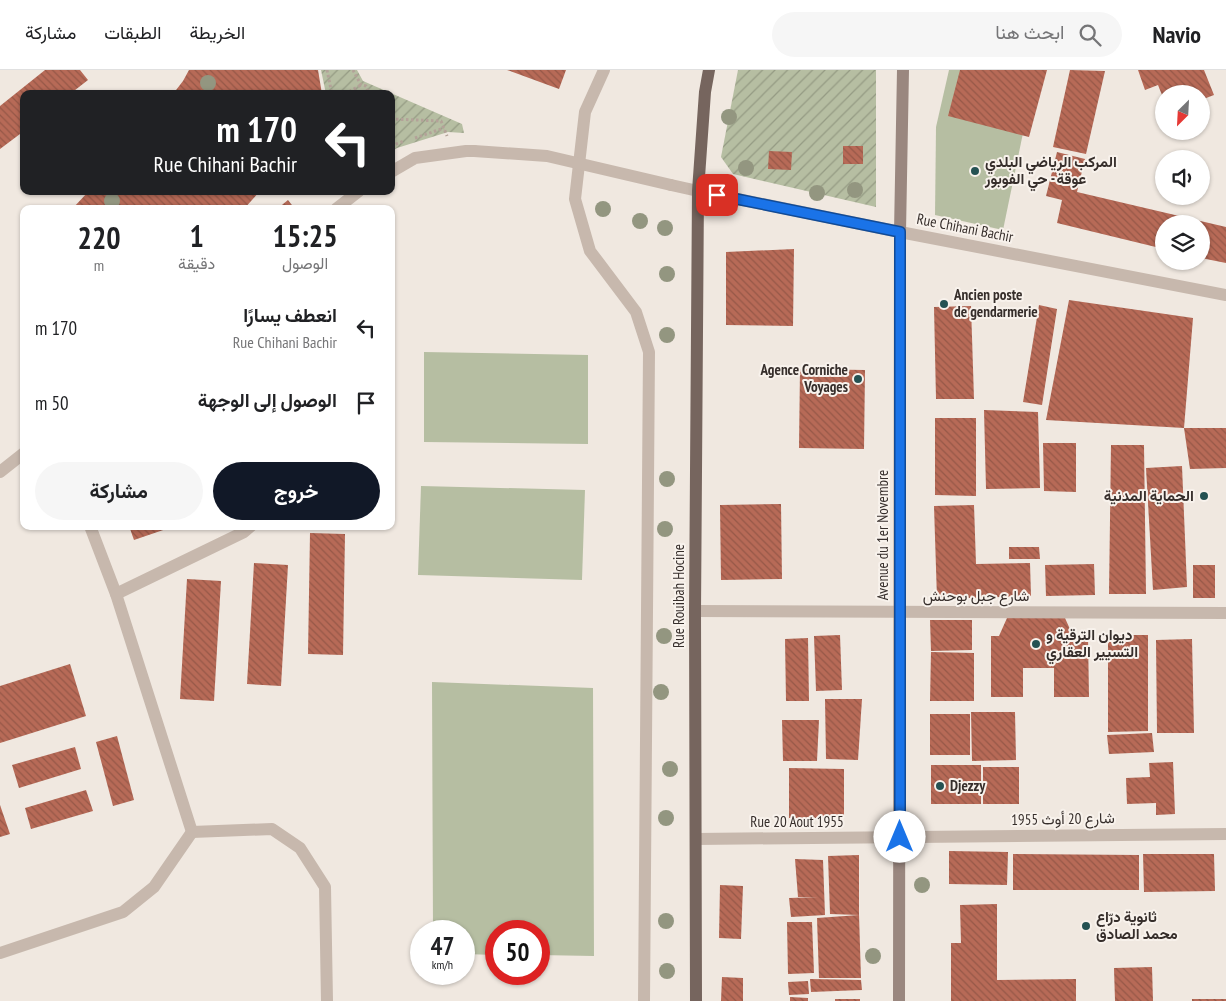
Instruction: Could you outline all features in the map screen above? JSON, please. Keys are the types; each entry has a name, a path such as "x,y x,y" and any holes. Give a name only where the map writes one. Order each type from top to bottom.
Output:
{"main road":[{"name":"Rue Rouibah Hocine","path":"696,1001 695,611 698,191 705,92 709,70"},
{"name":"Avenue du 1er Novembre","path":"900,1001 900,232 903,70"}],"street":[{"path":"604,70 585,112 575,199 590,252 636,312 649,352 644,1001"},
{"name":"Rue Chihani Bachir","path":"395,170 415,158 474,151 547,156 698,191 1226,295"},
{"path":"341,205 354,195"},
{"path":"0,472 20,456"},
{"path":"92,530 116,594 192,832"},
{"path":"116,594 246,530"},
{"name":"شارع جبل بوحنش","path":"695,611 1226,613"},
{"path":"192,832 272,830 300,848 325,887 328,1001"},
{"path":"0,953 122,912 154,887 192,832"},
{"name":"شارع 20 أوث 1955","path":"900,837 1226,834"},
{"name":"Rue 20 Aout 1955","path":"696,839 900,837"}],"path":[{"path":"327,70 331,90"},
{"path":"353,70 361,85 366,86 368,90"},
{"path":"352,90 361,85"},
{"path":"395,119 442,121 453,153"}],"green space":[{"path":"321,70 357,70 363,81 384,90 325,90"},
{"path":"738,70 876,70 876,207 733,174 721,157"},
{"name":"المركب الرياضي البلدي عوقة - حي الفوبور","path":"949,70 1036,70 1003,230 935,215 936,127"},
{"path":"395,95 462,124 464,133 448,132 395,149"},
{"path":"424,352 588,355 588,444 424,442"},
{"path":"421,486 585,490 582,580 418,575"},
{"path":"432,682 593,688 594,956 550,955 550,920 485,920 485,955 475,954 475,920 433,920"}],"building":[{"path":"45,70 80,70 88,80 75,90 20,90"},
{"path":"189,70 318,70 321,90 176,90"},
{"path":"507,70 566,70 559,89"},
{"path":"960,70 1047,70 1029,137 948,116"},
{"path":"1070,70 1105,71 1086,154 1053,147"},
{"path":"1138,70 1204,70 1210,85 1155,85 1145,90"},
{"path":"1210,85 1214,95 1210,97"},
{"path":"20,90 20,134 0,149 0,106"},
{"path":"843,146 863,146 863,164 843,164"},
{"path":"769,151 792,152 791,170 768,169"},
{"path":"1057,152 1085,159 1077,192 1175,215 1155,215 1155,247 1057,223 1062,200 1046,196"},
{"path":"85,195 256,195 248,205 76,205"},
{"path":"288,200 292,205 282,205"},
{"path":"1210,223 1226,227 1226,263 1210,260"},
{"path":"794,249 793,326 726,325 726,252"},
{"path":"1069,300 1193,318 1184,428 1046,420"},
{"path":"1039,305 1057,309 1042,405 1023,402"},
{"path":"971,306 974,399 936,399 934,307"},
{"path":"800,369 865,370 864,449 799,448"},
{"path":"984,410 1038,412 1040,488 986,489"},
{"path":"935,418 976,418 976,496 935,495"},
{"path":"1184,428 1226,428 1226,468 1190,469"},
{"path":"1043,443 1076,443 1076,492 1044,491"},
{"path":"1111,445 1144,445 1146,594 1109,594"},
{"path":"1182,466 1187,587 1153,590 1146,468"},
{"path":"781,504 782,579 721,580 720,505"},
{"path":"974,505 976,564 1030,563 1031,596 937,599 934,506"},
{"path":"130,530 163,530 134,540"},
{"path":"310,533 345,534 343,655 308,654"},
{"path":"1009,547 1039,547 1040,559 1009,559"},
{"path":"254,563 288,565 281,686 247,684"},
{"path":"1094,564 1095,595 1046,596 1045,565"},
{"path":"1193,565 1215,565 1215,598 1193,598"},
{"path":"187,579 221,581 214,701 180,699"},
{"path":"1007,618 1065,618 1073,636 1088,636 1089,697 1054,697 1054,668 1023,668 1023,697 991,697 991,636 999,636"},
{"path":"930,620 972,620 972,650 931,651"},
{"path":"840,635 842,690 816,691 814,636"},
{"path":"1108,635 1148,635 1148,731 1108,732"},
{"path":"808,638 809,701 786,701 785,639"},
{"path":"1192,639 1194,733 1157,733 1156,640"},
{"path":"931,652 974,653 974,701 930,701"},
{"path":"70,664 86,716 0,743 0,686"},
{"path":"825,699 862,699 858,760 826,759"},
{"path":"971,712 1015,712 1016,760 972,761"},
{"path":"930,714 970,714 970,755 930,755"},
{"path":"782,720 819,720 817,761 783,761"},
{"path":"1152,733 1154,752 1109,754 1107,735"},
{"path":"117,736 134,800 113,806 96,742"},
{"path":"75,747 81,769 19,788 12,765"},
{"path":"1173,762 1175,814 1156,815 1156,803 1127,804 1126,778 1150,777 1149,763"},
{"path":"931,765 981,765 981,804 931,804"},
{"path":"983,767 1019,767 1019,804 983,804"},
{"path":"789,768 844,769 844,818 789,818"},
{"path":"86,790 93,811 31,829 25,808"},
{"path":"0,805 10,834 0,837"},
{"path":"949,851 1008,852 1007,885 949,884"},
{"path":"1013,854 1139,855 1139,890 1013,890"},
{"path":"1143,854 1214,854 1215,891 1144,892"},
{"path":"859,855 859,915 830,914 828,856"},
{"path":"795,859 823,860 825,915 791,917 789,898 818,897 798,897"},
{"path":"720,885 743,886 741,939 719,938"},
{"path":"997,904 997,980 1076,979 1076,1001 951,1001 951,943 961,943 960,905"},
{"path":"859,915 861,978 819,978 817,918"},
{"path":"787,922 812,922 814,973 788,974"},
{"path":"1152,967 1153,1001 1115,1001 1114,968"},
{"path":"722,977 743,978 743,1001 721,1001"},
{"path":"810,979 861,980 862,990 811,992"},
{"path":"808,981 809,994 789,995 788,982"},
{"path":"790,997 808,998 808,1001 790,1001"},
{"path":"835,999 860,999 860,1001 835,1001"},
{"path":"1192,999 1226,999 1226,1001 1192,1001"}],"place":[{"name":"المركب الرياضي البلدي عوقة - حي الفوبور","path":"975,171"},
{"name":"Ancien poste de gendarmerie","path":"944,304"},
{"name":"Agence Corniche Voyages","path":"858,379"},
{"name":"الحماية المدنية","path":"1204,496"},
{"name":"ديوان الترقية و التسيير العقاري","path":"1036,644"},
{"name":"Djezzy","path":"940,786"},
{"name":"ثانوية درّاع محمد الصادق","path":"1086,926"}],"route":[{"path":"717,195 900,232 900,837"}]}
